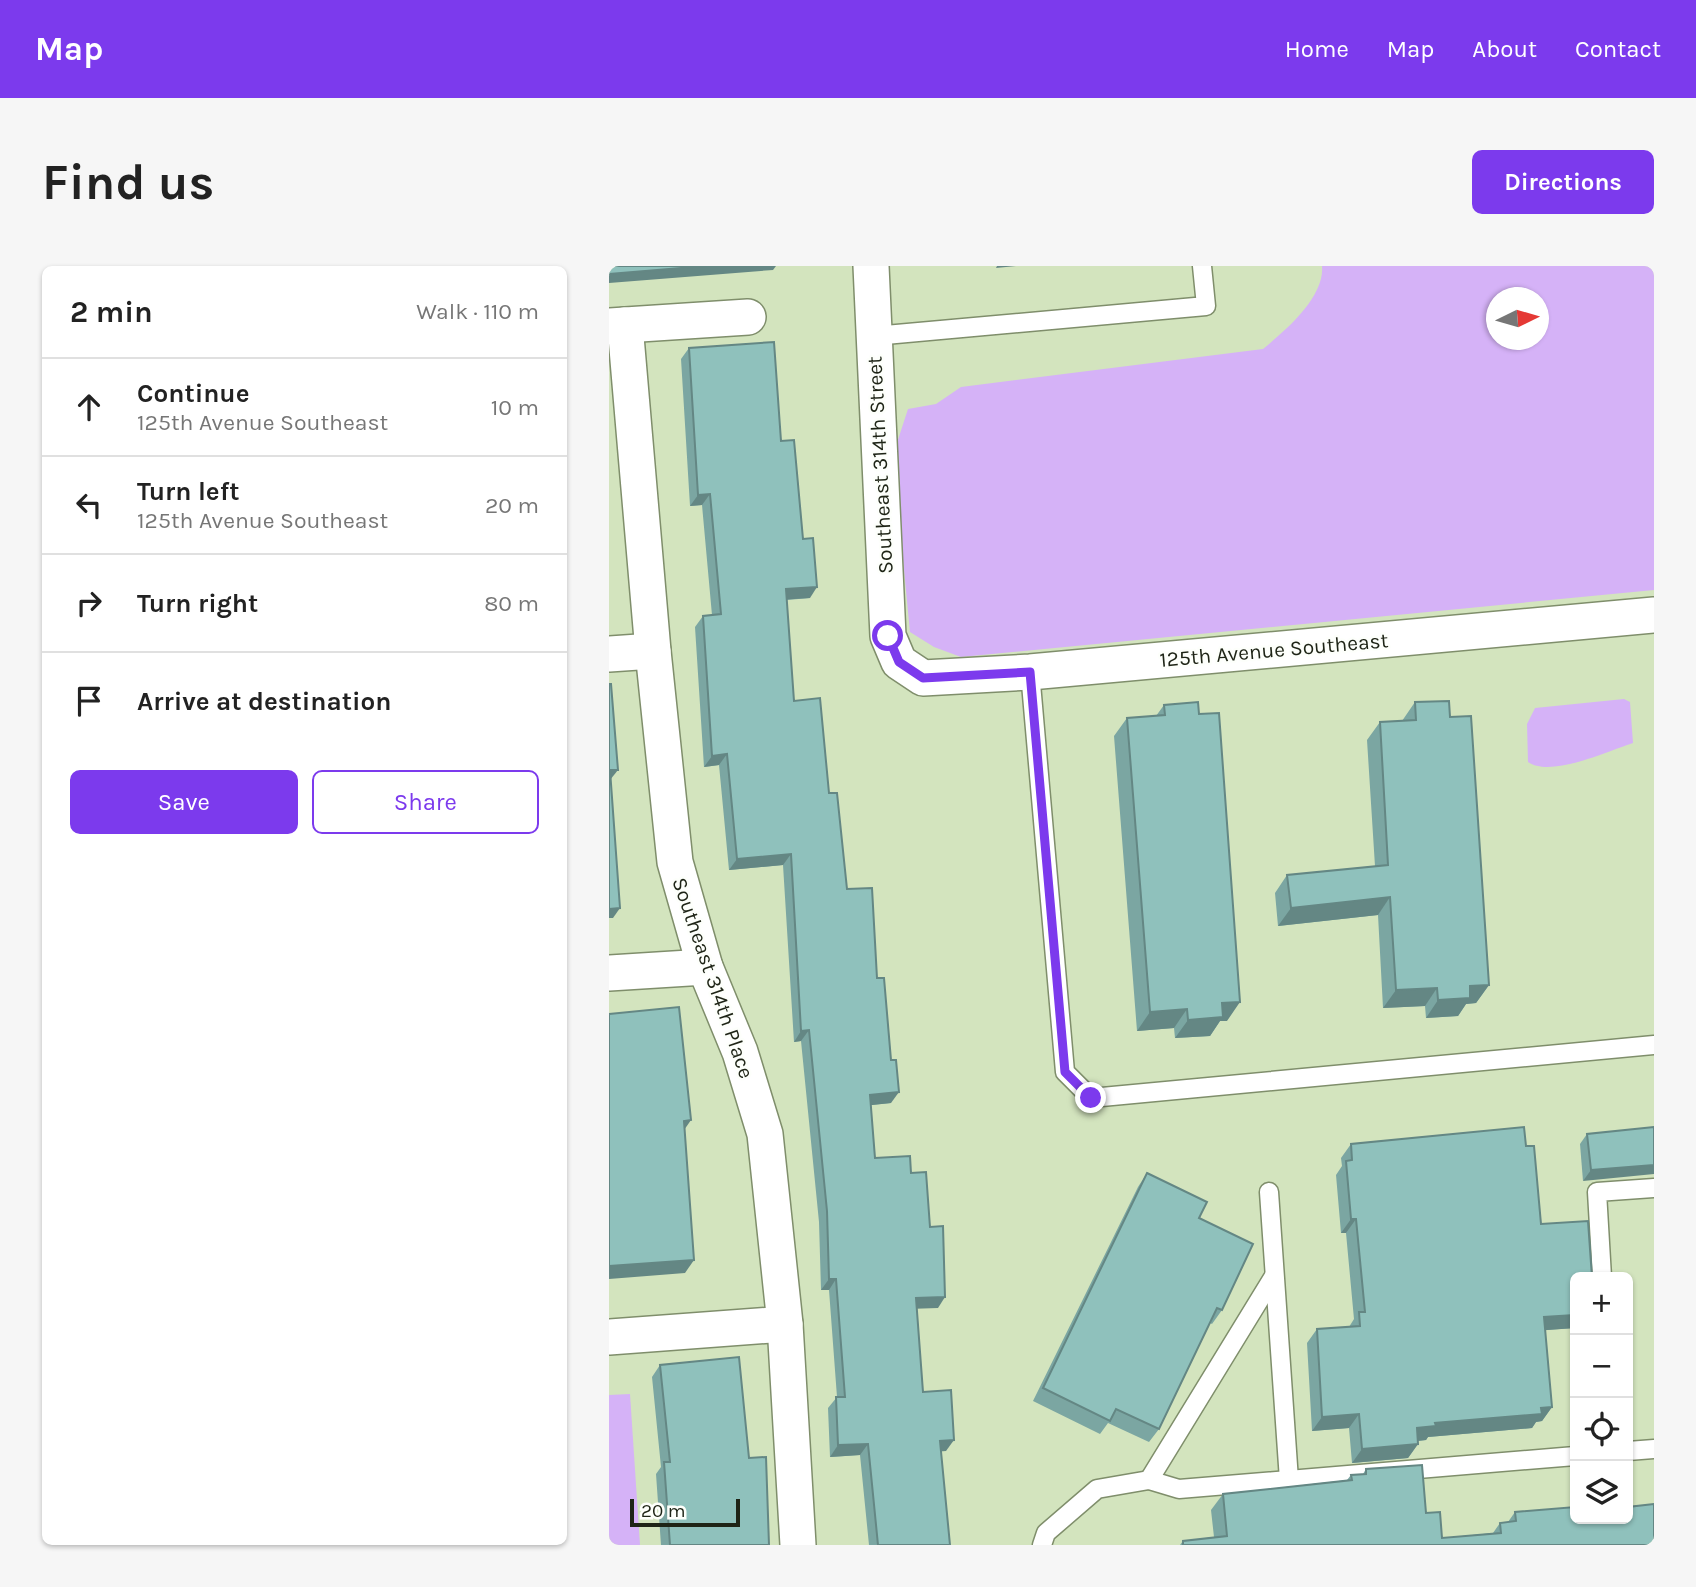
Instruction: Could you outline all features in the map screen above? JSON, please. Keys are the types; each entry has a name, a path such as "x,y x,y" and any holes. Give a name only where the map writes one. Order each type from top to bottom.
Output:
{"street":[{"name":"Southeast 314th Street","path":"871,266 888,636 899,662"},
{"path":"617,326 748,317"},
{"name":"Southeast 314th Place","path":"617,326 675,862 705,967 740,1052 765,1134 785,1324 798,1545"},
{"name":"125th Avenue Southeast","path":"899,662 923,678 1030,672 1654,615"},
{"path":"609,654 653,651"},
{"path":"609,973 705,967"},
{"path":"609,1337 785,1324"}],"lane":[{"path":"874,336 1206,306 1202,266"},
{"path":"1030,672 1065,1072 1091,1098 1654,1045"},
{"path":"1602,1272 1597,1192 1654,1188"},
{"path":"1269,1192 1289,1480"},
{"path":"1149,1480 1274,1276"},
{"path":"1633,1451 1654,1449"},
{"path":"1042,1545 1046,1533 1097,1489 1149,1480 1179,1489 1570,1456"}],"shaded area":[{"path":"1322,266 1654,266 1654,590 961,657 934,647 910,632 893,455 908,409 936,404 961,387 1263,349 1302,312 1317,290"},
{"path":"1624,699 1630,702 1633,743 1565,765 1538,766 1528,762 1527,724 1535,708"},
{"path":"630,1394 640,1545 609,1545 609,1395"}],"building":[{"path":"609,266 705,266 609,274"},
{"path":"774,342 781,441 794,440 803,539 813,538 817,587 786,589 794,701 820,698 829,793 837,793 847,889 872,888 877,978 884,978 891,1060 896,1060 899,1092 870,1095 875,1158 910,1156 911,1173 926,1172 930,1227 943,1226 945,1297 916,1298 923,1392 951,1390 954,1440 940,1441 950,1545 878,1545 868,1444 838,1445 836,1397 845,1397 836,1279 829,1279 827,1211 809,1030 801,1031 791,854 737,859 727,754 712,756 703,616 721,614 710,494 698,495 689,348"},
{"path":"609,684 618,770 610,770 620,908 609,909"},
{"path":"1449,701 1450,717 1471,716 1489,985 1470,986 1470,998 1438,1000 1437,988 1396,990 1390,897 1291,908 1287,875 1388,865 1380,722 1416,720 1415,702"},
{"path":"1198,702 1199,714 1219,713 1240,1002 1222,1003 1223,1017 1188,1020 1187,1009 1150,1012 1127,718 1165,715 1164,705"},
{"path":"679,1007 691,1120 684,1121 694,1260 609,1266 609,1014"},
{"path":"1524,1127 1526,1146 1534,1146 1541,1224 1588,1221 1592,1272 1570,1272 1570,1315 1544,1317 1552,1407 1541,1408 1542,1414 1435,1423 1436,1426 1417,1428 1418,1444 1362,1449 1359,1414 1322,1417 1317,1329 1360,1326 1359,1312 1365,1312 1356,1219 1351,1219 1346,1161 1352,1160 1351,1144"},
{"path":"1654,1127 1654,1165 1591,1170 1587,1134"},
{"path":"1147,1173 1207,1202 1199,1218 1253,1244 1222,1310 1217,1308 1159,1429 1116,1409 1110,1421 1043,1388"},
{"path":"739,1357 749,1458 766,1457 769,1545 670,1545 664,1462 670,1462 660,1365"},
{"path":"1422,1465 1426,1513 1440,1512 1442,1538 1501,1533 1500,1523 1516,1521 1515,1512 1570,1507 1570,1524 1633,1524 1633,1506 1654,1504 1654,1545 1183,1545 1183,1541 1227,1536 1223,1494 1352,1480 1351,1475 1366,1474 1366,1469"}],"route":[{"path":"888,636 899,662 923,678 1030,672 1065,1072 1091,1098"}]}
